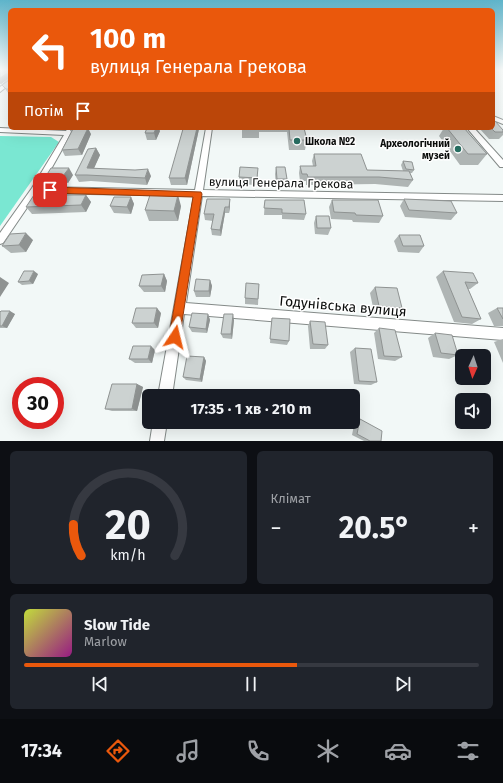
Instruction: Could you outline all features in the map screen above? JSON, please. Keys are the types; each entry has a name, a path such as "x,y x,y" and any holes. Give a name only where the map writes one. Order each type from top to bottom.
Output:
{"street":[{"path":"0,130 69,131 35,190 0,240"},
{"path":"166,389 209,130"},
{"path":"472,130 503,165"},
{"name":"вулиця Генерала Грекова","path":"35,190 198,194 503,198"},
{"name":"Годунівська вулиця","path":"180,308 503,334"},
{"path":"157,441 159,429"}],"green space":[{"path":"0,136 51,137 59,142 0,226"}],"building":[{"path":"495,121 503,132 495,132 493,130 495,130"},
{"path":"72,130 87,130 78,149 62,150"},
{"path":"146,130 155,130 154,133 145,133"},
{"path":"183,130 197,130 185,178 169,178"},
{"path":"289,130 304,130 307,140 290,140"},
{"path":"449,130 466,130 487,154 468,154"},
{"path":"96,148 87,168 135,170 148,169 145,178 75,175 88,149"},
{"path":"314,154 361,154 367,170 409,171 413,180 379,177 308,177 307,174 302,174 300,166 316,166"},
{"path":"403,161 412,162 414,170 406,169"},
{"path":"240,167 258,168 257,178 239,177"},
{"path":"276,167 285,167 287,179 277,179"},
{"path":"51,168 69,168 63,176 46,176"},
{"path":"34,195 86,195 81,205 26,207"},
{"path":"150,195 178,195 174,211 145,210"},
{"path":"114,197 131,197 127,207 110,206"},
{"path":"207,199 230,199 229,207 225,207 220,230 211,229 214,214 204,214"},
{"path":"404,199 451,201 457,213 409,210"},
{"path":"265,200 304,200 306,214 282,213 282,209 264,208"},
{"path":"332,200 378,200 383,216 356,215 355,213 334,212"},
{"path":"316,216 329,216 331,228 317,228"},
{"path":"26,233 19,245 2,246 10,234"},
{"path":"399,235 420,235 424,246 403,246"},
{"path":"24,271 34,271 29,281 18,282"},
{"path":"443,271 473,273 478,283 465,282 481,319 462,317"},
{"path":"164,274 161,286 139,286 142,275"},
{"path":"196,279 210,280 209,291 194,291"},
{"path":"246,283 259,284 258,299 245,298"},
{"path":"375,287 397,288 402,308 379,306"},
{"path":"136,308 157,308 154,323 132,323"},
{"path":"497,308 503,308 503,319"},
{"path":"10,311 2,326 0,326 0,312"},
{"path":"192,313 208,314 206,329 189,327"},
{"path":"224,314 233,314 231,334 221,334"},
{"path":"272,318 290,319 289,341 270,339"},
{"path":"310,321 325,322 328,345 313,344"},
{"path":"379,328 395,330 402,357 384,356"},
{"path":"435,333 452,335 456,349 455,355 441,353"},
{"path":"133,346 151,346 148,359 129,359"},
{"path":"355,348 371,349 377,382 359,381"},
{"path":"187,356 204,357 200,379 183,377"},
{"path":"112,384 137,384 132,409 105,409"},
{"path":"360,419 382,431 381,441 370,441 357,434 358,429 360,429"}],"place":[{"name":"Школа №2","path":"297,141"},
{"name":"Археологічний музей","path":"458,149"}],"route":[{"path":"50,190 198,194 175,337"}]}
